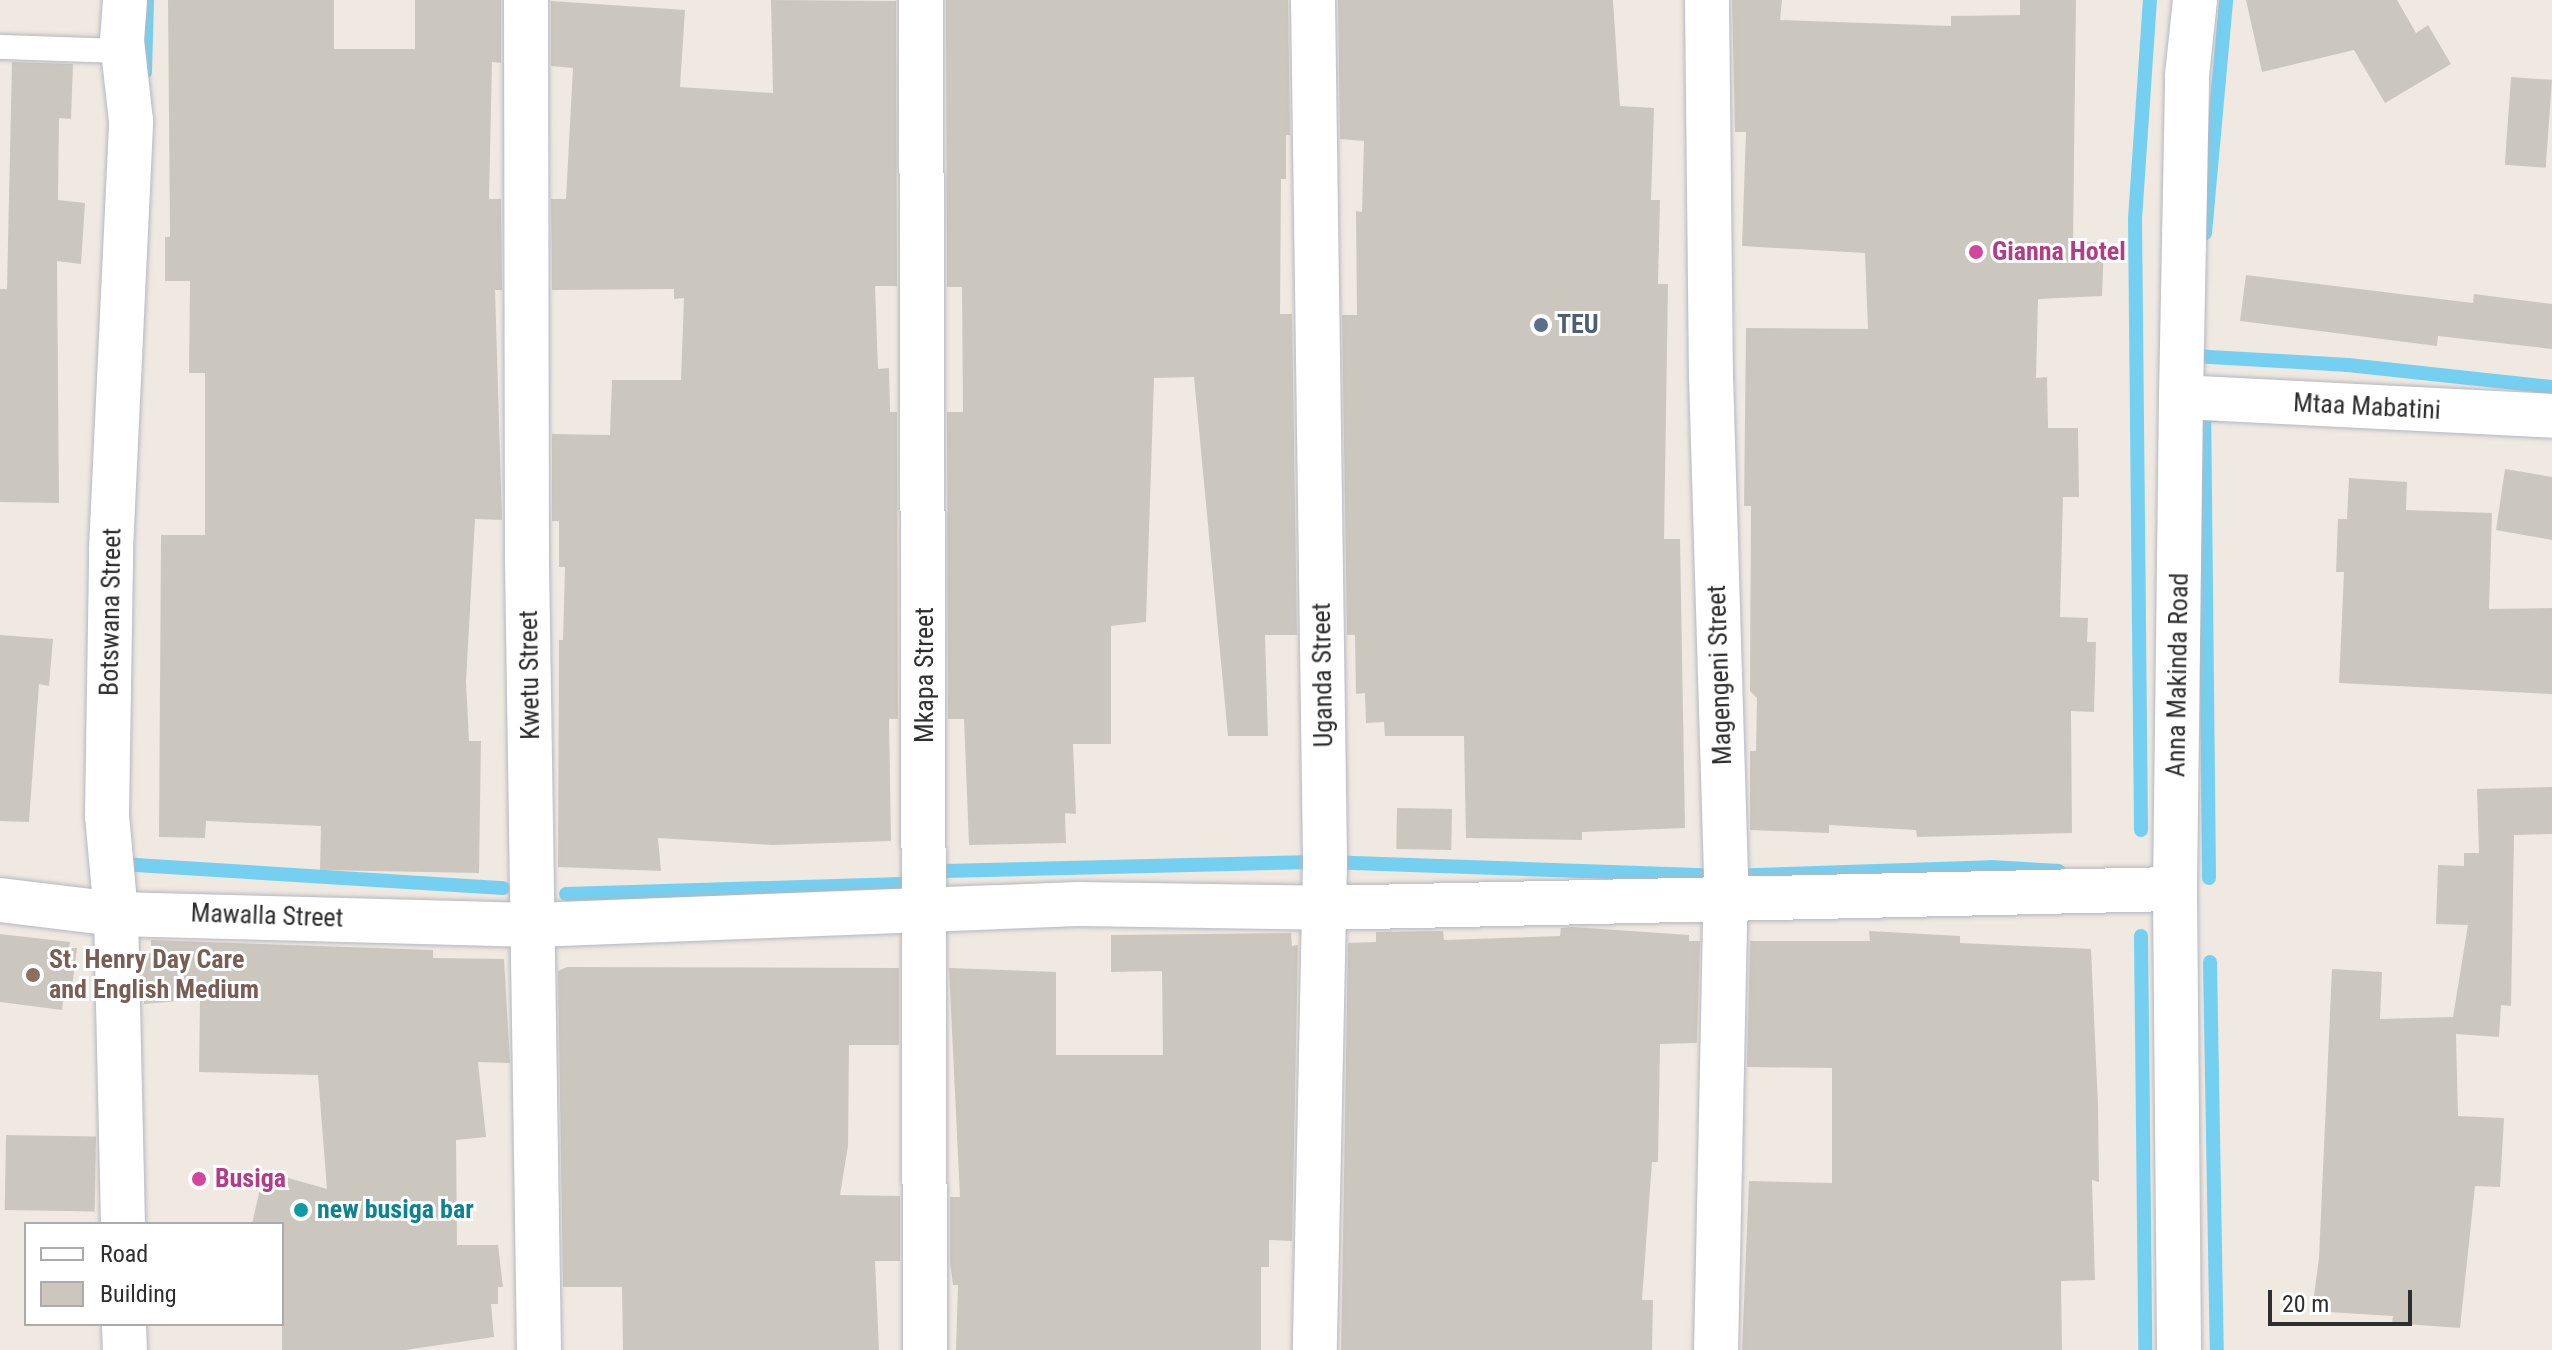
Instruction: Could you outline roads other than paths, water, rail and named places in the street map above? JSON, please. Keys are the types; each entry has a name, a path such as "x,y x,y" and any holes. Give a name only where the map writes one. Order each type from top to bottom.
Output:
{"street":[{"name":"Kwetu Street","path":"526,0 539,1350"},
{"name":"Mkapa Street","path":"921,0 927,914 925,1350"},
{"name":"Uganda Street","path":"1313,0 1323,908 1315,1350"},
{"name":"Magengeni Street","path":"1707,0 1711,376 1725,898 1716,1350"},
{"name":"Anna Makinda Road","path":"2179,1350 2175,889 2187,75 2195,0"},
{"name":"Botswana Street","path":"123,1222 116,914 107,816 111,549 131,121 126,23"},
{"name":"Mtaa Mabatini","path":"2181,397 2552,416"},
{"name":"Mawalla Street","path":"0,900 116,914 534,925 927,914 1137,903 1323,908 2175,889"},
{"path":"124,1326 125,1350"}],"lane":[{"path":"0,47 126,23"}],"waterway":[{"path":"145,72 147,0"},
{"path":"2141,830 2135,219 2150,0"},
{"path":"2205,233 2226,0"},
{"path":"2194,349 2193,356 2348,365 2552,387"},
{"path":"2209,878 2204,414 2216,415"},
{"path":"566,894 909,884 925,890 944,871 1325,862 1726,876 1991,867 2059,871"},
{"path":"120,864 503,888"},
{"path":"2141,936 2145,1350"},
{"path":"2210,962 2217,1350"}],"place":[{"name":"Gianna Hotel","path":"1976,252"},
{"name":"TEU","path":"1541,325"},
{"name":"St. Henry Day Care and English Medium","path":"33,975"},
{"name":"Busiga","path":"199,1179"},
{"name":"new busiga bar","path":"301,1210"}]}
